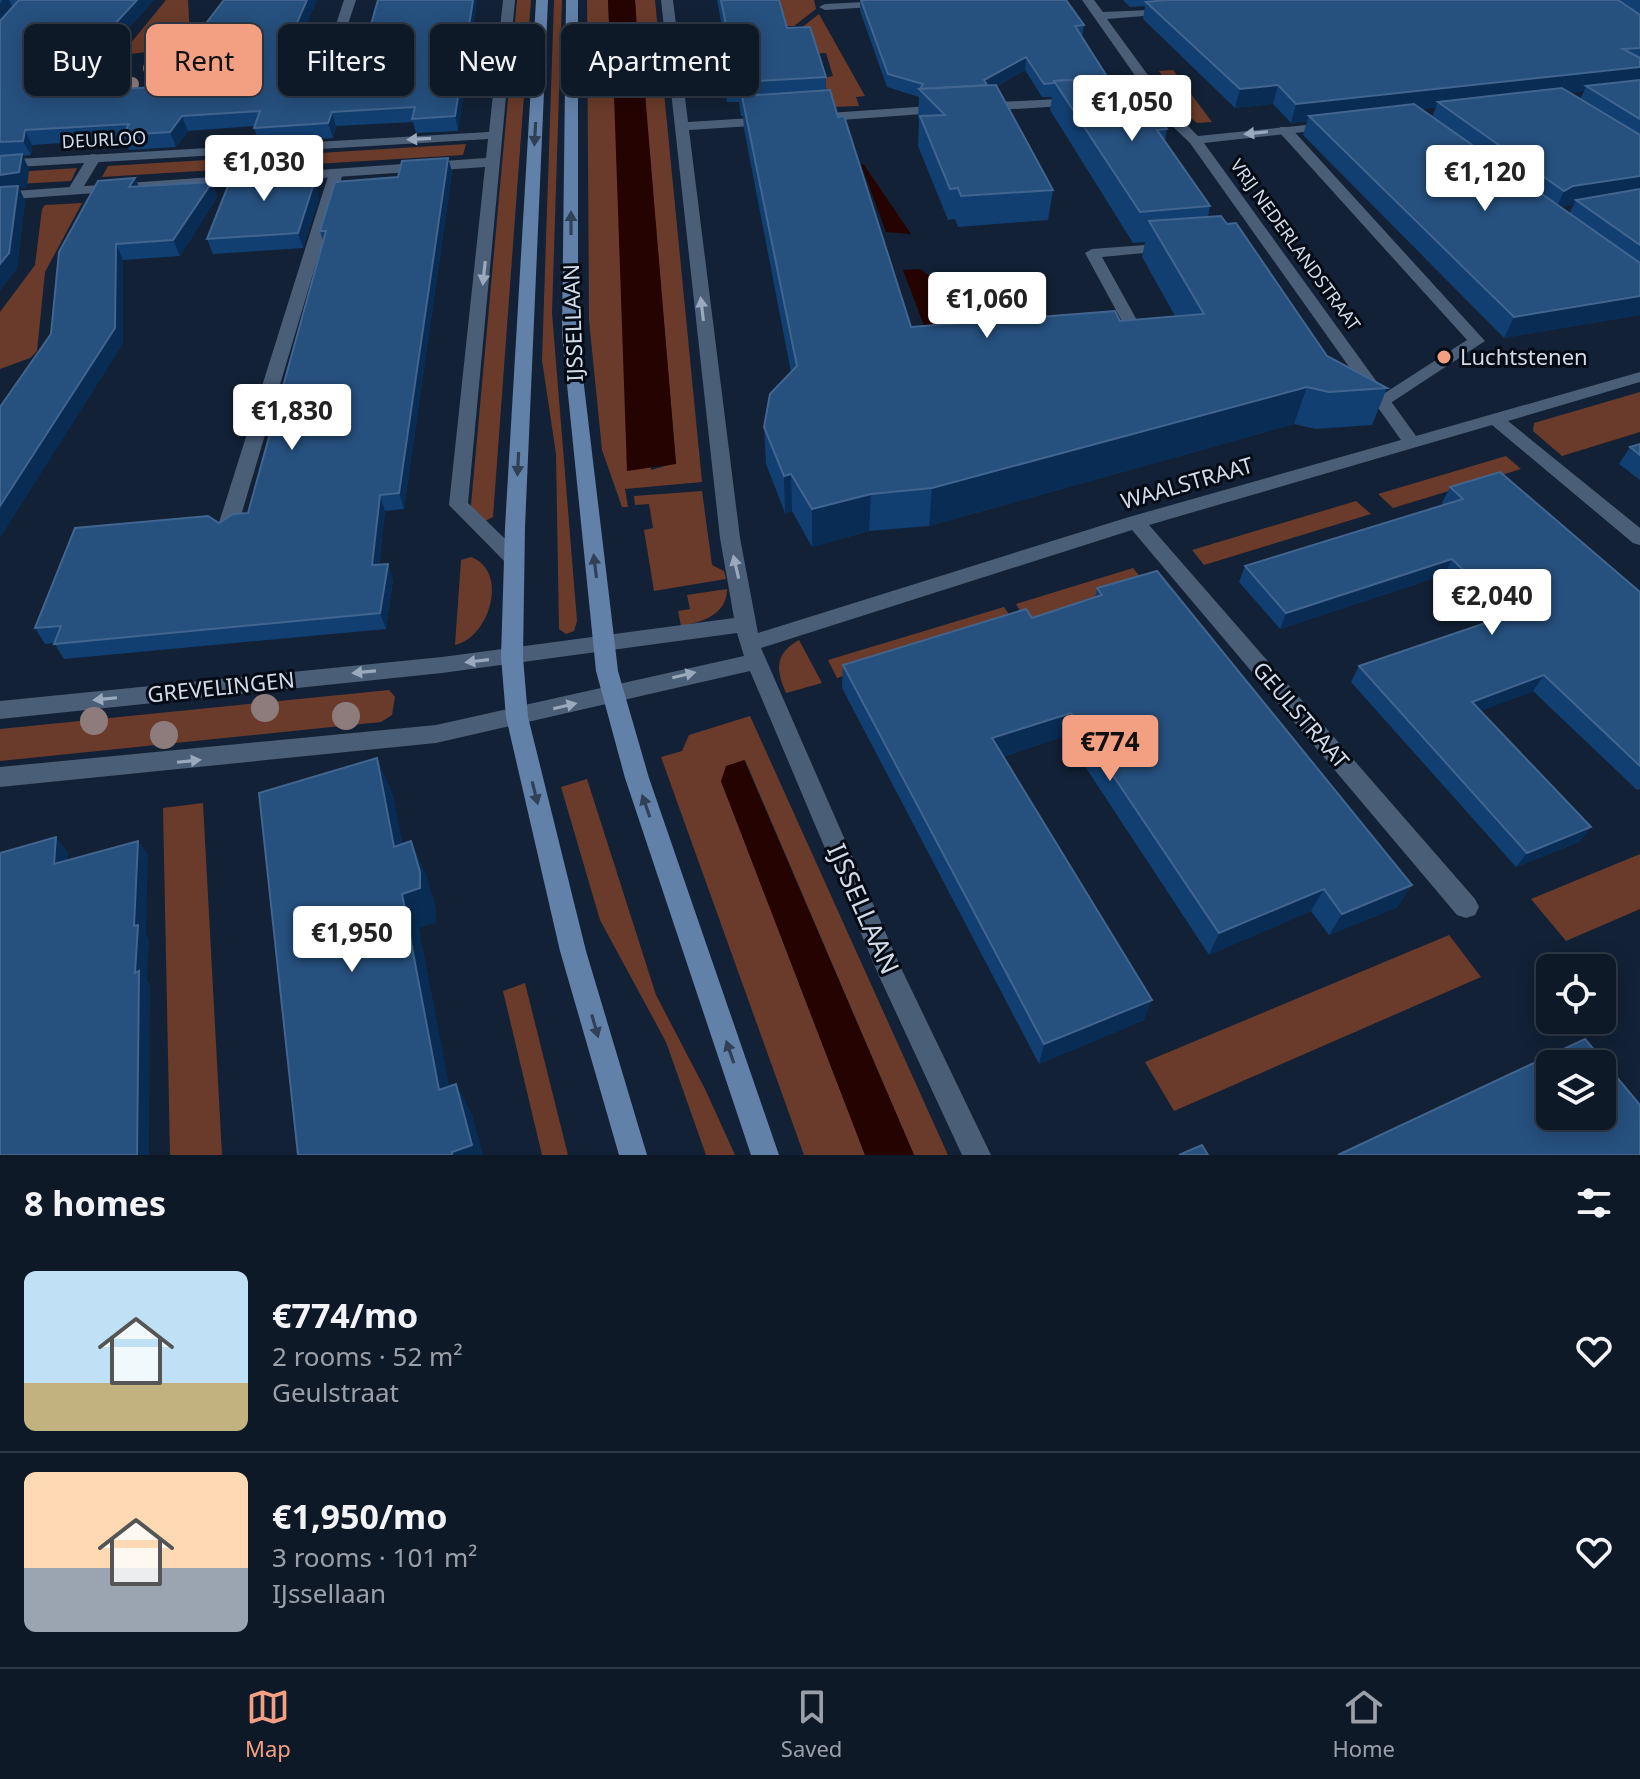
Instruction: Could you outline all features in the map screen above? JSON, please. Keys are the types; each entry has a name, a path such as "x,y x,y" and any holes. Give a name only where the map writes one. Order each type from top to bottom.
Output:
{"main road":[{"name":"IJSSELLAAN","path":"542,0 523,334 512,657 517,717 573,951 633,1155"},
{"name":"IJSSELLAAN","path":"572,0 570,335 603,644 613,695 637,778 765,1155"}],"street":[{"path":"342,24 350,0"},
{"path":"509,0 458,505 514,559"},
{"name":"IJSSELLAAN","path":"667,0 730,538 751,643 892,976 977,1155"},
{"name":"VRIJ NEDERLANDSTRAAT","path":"1088,0 1150,98 1195,140 1258,239 1383,400 1413,444"},
{"path":"825,7 896,3"},
{"path":"1099,16 1176,10"},
{"path":"971,108 1087,101"},
{"path":"682,126 956,109"},
{"path":"1195,140 1343,124"},
{"path":"1285,130 1477,341 1383,400"},
{"name":"DEURLOO","path":"0,164 497,135"},
{"path":"74,191 94,158"},
{"path":"0,196 494,162"},
{"path":"227,529 336,173"},
{"path":"1142,346 1092,253 1187,245"},
{"name":"WAALSTRAAT","path":"751,643 1136,522 1640,377"},
{"path":"1495,419 1640,538"},
{"name":"GEULSTRAAT","path":"1136,522 1466,907"},
{"path":"512,657 603,644 751,643"},
{"path":"0,777 436,734 613,695 683,675 751,643"},
{"name":"GREVELINGEN","path":"0,710 512,657"}],"shaded area":[{"path":"166,0 188,0 189,24 146,24"},
{"path":"517,0 531,0 529,24 515,24"},
{"path":"554,0 562,0 552,313 577,621 574,631 566,634 559,629 556,454 542,360"},
{"path":"587,0 608,0 609,24 587,24"},
{"path":"608,0 635,0 637,24 609,24"},
{"path":"635,0 655,0 657,24 636,24"},
{"path":"778,0 814,0 816,9 794,26 785,26"},
{"path":"819,14 865,96 856,97 859,106 832,107 823,78 833,76 826,53 809,54 801,28"},
{"path":"146,24 146,52 130,54 130,44"},
{"path":"1173,70 1212,122 1197,123 1191,118 1159,71"},
{"path":"508,96 524,96 493,517 485,521 472,512"},
{"path":"588,96 644,96 651,470 676,463 644,96 664,96 702,482 625,489 628,507 622,507 602,450 589,320"},
{"path":"614,96 645,96 676,464 627,471"},
{"path":"466,144 463,155 102,177 108,166"},
{"path":"861,164 864,165 911,234 886,232"},
{"path":"77,168 71,181 0,185 0,173"},
{"path":"82,203 45,272 37,351 30,358 0,369 0,312 35,265 42,209 45,205"},
{"path":"920,269 968,303 1002,338 931,344 903,270"},
{"path":"1640,392 1640,432 1562,456 1533,431 1534,423"},
{"path":"1506,456 1521,469 1393,508 1378,494"},
{"path":"702,491 712,565 724,571 726,579 654,591 644,530 653,528 649,504 635,505 634,496"},
{"path":"1356,501 1371,514 1204,565 1192,550"},
{"path":"471,557 483,564 489,576 492,589 490,603 478,630 455,645 461,560"},
{"path":"1133,568 1145,583 1026,620 1016,604"},
{"path":"727,589 723,605 712,616 681,626 678,611 690,609 687,595"},
{"path":"1004,607 1015,623 837,678 828,660"},
{"path":"799,640 822,683 786,693 779,663 785,651"},
{"path":"389,690 395,697 392,715 381,722 0,761 0,729"},
{"path":"750,716 948,1155 914,1155 745,760 721,781 865,1155 804,1155 661,757 682,751 689,735"},
{"path":"744,760 914,1155 865,1155 721,781 726,766"},
{"path":"587,779 656,995 735,1155 706,1155 666,1042 600,920 561,787"},
{"path":"203,803 222,1155 170,1155 163,808"},
{"path":"1640,854 1640,909 1566,941 1531,899"},
{"path":"1449,935 1481,977 1174,1111 1145,1062"},
{"path":"525,983 568,1155 542,1155 503,991"}],"building":[{"path":"19,0 137,0 115,24 24,24 24,96 130,96 130,89 146,88 146,96 262,96 262,24 206,24 224,0 307,0 296,24 278,24 278,96 414,96 414,24 371,24 378,0 473,0 469,24 430,24 430,96 458,96 455,116 412,119 415,107 332,112 328,123 254,128 260,111 182,116 170,132 123,135 129,124 25,130 23,141 0,142 0,21"},
{"path":"721,0 779,0 787,28 810,27 826,77 759,81 759,24 726,24"},
{"path":"861,0 1066,0 1084,25 1075,26 1108,78 1044,84 1026,57 984,80 987,85 920,89 923,84 888,74"},
{"path":"1618,0 1640,15 1640,48 1623,49 1640,58 1640,67 1296,104 1278,85 1240,89 1146,2"},
{"path":"1120,78 1124,83 1136,83 1167,129 1157,130 1210,206 1140,212 1054,81"},
{"path":"1640,80 1640,119 1586,86"},
{"path":"996,85 1053,190 961,196 958,188 950,189 920,116 945,115 919,89"},
{"path":"1562,88 1640,135 1640,176 1573,186 1564,191 1438,102"},
{"path":"830,90 838,117 844,116 911,327 1115,311 1120,321 1204,314 1149,221 1221,216 1227,224 1236,223 1327,356 1387,388 1329,392 1307,387 932,488 871,494 812,509 791,474 784,476 764,427 770,394 797,366 742,96"},
{"path":"1414,104 1640,263 1640,296 1514,317 1309,116"},
{"path":"22,154 19,172 0,175 0,156"},
{"path":"448,158 399,493 380,495 372,565 388,564 380,613 54,644 61,626 35,628 75,528 208,516 219,523 233,514 248,513 326,231 320,231 335,182 398,177 402,161"},
{"path":"315,167 310,184 314,183 298,233 207,239 230,181 237,172"},
{"path":"135,178 129,187 212,182 173,240 116,244 115,328 0,506 0,407 51,334 59,252 98,181"},
{"path":"18,186 9,253 0,264 0,187"},
{"path":"1640,189 1640,245 1576,200"},
{"path":"1640,444 1640,455 1630,447"},
{"path":"1500,472 1640,592 1640,766 1544,675 1472,702 1591,827 1527,853 1359,666 1509,615 1452,559 1286,613 1245,566 1463,499 1450,487"},
{"path":"1157,571 1412,885 1342,914 1324,889 1219,933 1071,713 992,738 1152,1000 1044,1044 843,665 1026,609 1032,618 1102,595 1097,588"},
{"path":"377,758 394,847 411,841 420,872 420,888 402,894 439,1090 456,1084 472,1145 452,1152 452,1155 298,1155 259,793"},
{"path":"56,837 54,864 138,841 134,926 138,925 135,973 139,971 137,1155 0,1155 0,853"},
{"path":"1585,1039 1594,1050 1562,1050"},
{"path":"1536,1062 1536,1130 1616,1130 1616,1076 1640,1105 1640,1155 1338,1155"},
{"path":"1202,1145 1208,1155 1179,1155"}],"place":[{"name":"Luchtstenen","path":"1444,357"}]}
